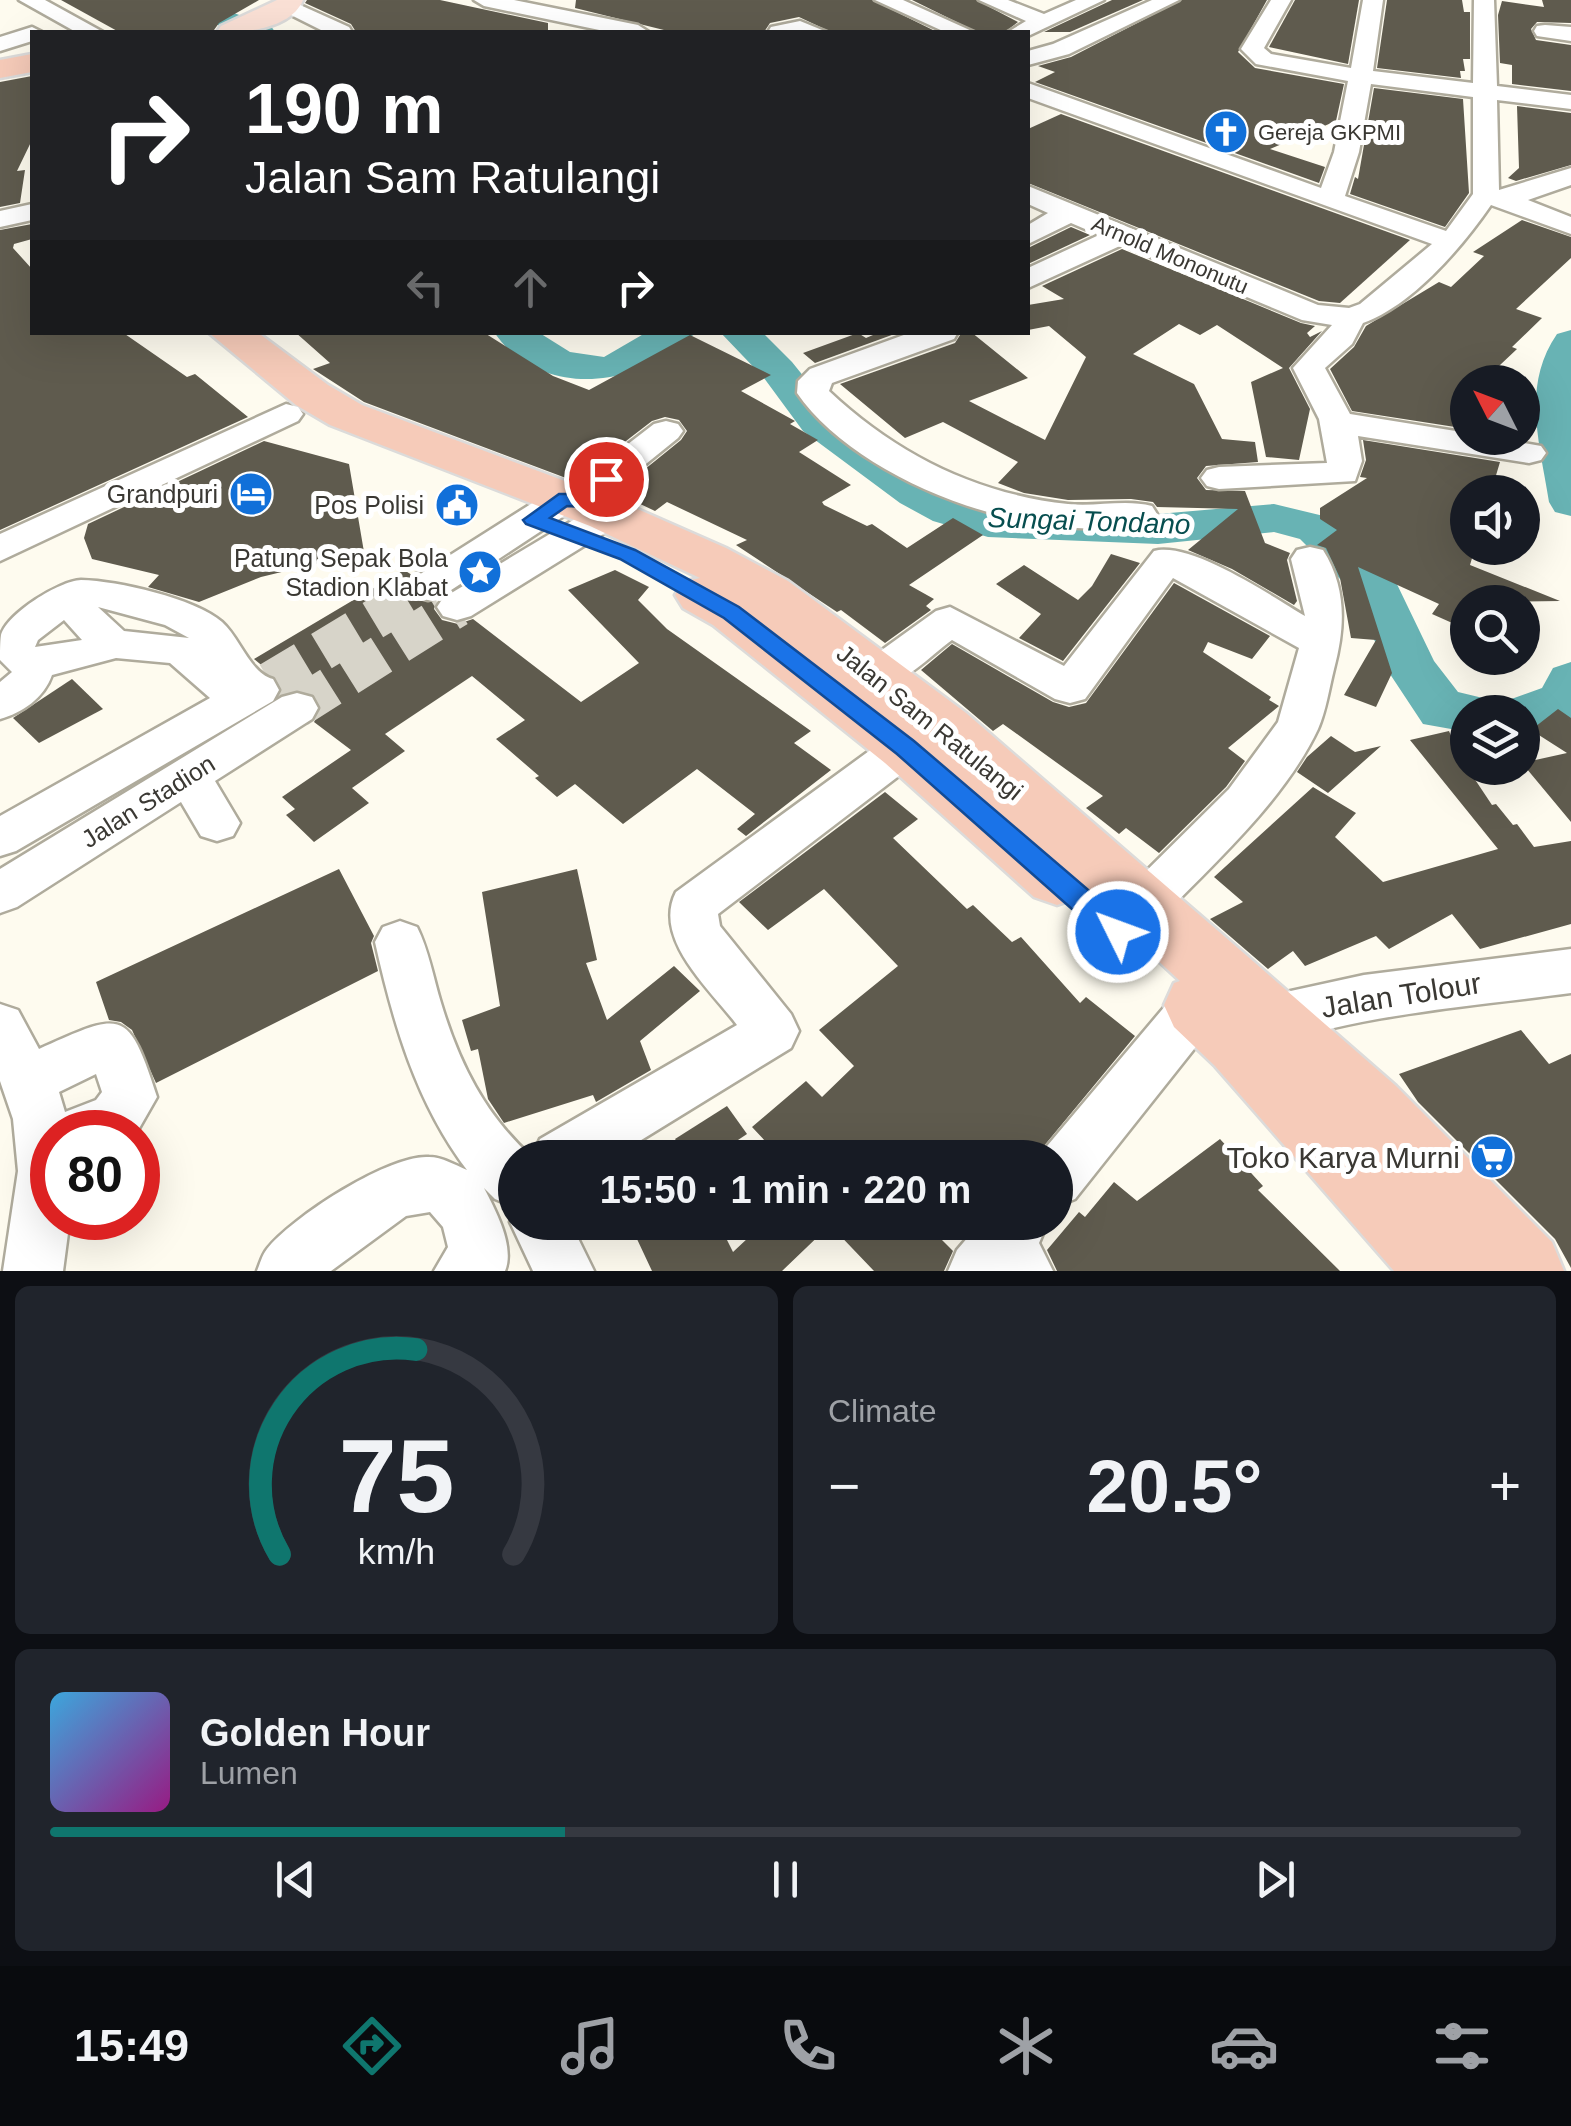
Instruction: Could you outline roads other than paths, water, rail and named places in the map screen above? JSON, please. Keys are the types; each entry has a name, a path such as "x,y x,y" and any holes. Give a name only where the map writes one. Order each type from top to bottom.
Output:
{"highway":[{"path":"0,69 30,63"},
{"path":"191,335 286,414 361,454 448,491 572,514 628,554 732,612 1232,1010 1448,1271"},
{"name":"Jalan Sam Ratulangi","path":"232,335 312,395 346,415 572,514 708,560 769,594 945,728 1143,906 1232,1010 1370,1111 1523,1271"}],"main road":[{"path":"237,30 289,3"}],"street":[{"path":"484,0 628,30"},
{"path":"884,0 958,30"},
{"path":"989,0 1032,26 1079,40"},
{"path":"1030,57 1168,0"},
{"path":"1281,0 1260,31 1252,50 1254,55 1359,76 1571,102"},
{"path":"1330,200 1340,177 1373,0"},
{"path":"1484,0 1485,92 1495,197"},
{"path":"1032,26 1089,1"},
{"path":"289,3 337,30"},
{"path":"22,7 86,30"},
{"path":"22,7 46,30"},
{"path":"1545,31 1571,34"},
{"path":"0,44 30,35"},
{"path":"1030,91 1452,242"},
{"path":"1219,478 1342,473 1344,457 1330,401 1310,364 1330,349 1352,316 1371,310 1452,242 1495,197 1571,176"},
{"name":"Arnold Mononutu","path":"1030,195 1313,314 1352,316"},
{"path":"1495,197 1571,226"},
{"path":"0,219 30,212"},
{"path":"1030,235 1070,212"},
{"path":"1030,278 1120,236"},
{"path":"936,335 821,376 812,386 813,393 841,423 905,466 944,485 1072,516 1139,514"},
{"path":"0,549 286,414"},
{"path":"1335,422 1450,440"},
{"path":"443,597 572,514 666,432"},
{"path":"1143,906 1245,801 1298,726 1321,643 1325,612 1310,559"},
{"path":"876,676 950,621 1070,688 1168,560 1224,586 1321,643"},
{"path":"74,593 84,622 114,644"},
{"path":"74,593 110,596 186,615 206,628 264,696 178,649 114,644 81,656 36,662 24,661 13,648 24,630 74,593"},
{"path":"0,704 29,682 36,662"},
{"name":"Jalan Stadion","path":"0,892 188,776 264,696"},
{"name":"Jalan Stadion","path":"0,838 264,696"},
{"path":"590,1140 773,1031 696,932 693,906 906,748"},
{"path":"188,776 217,823"},
{"path":"400,942 414,1007 443,1078 483,1148 498,1163"},
{"name":"Jalan Tolour","path":"1232,1010 1364,998 1571,970"},
{"path":"1073,1157 1161,1052 1232,1010"},
{"path":"0,1027 45,1110"},
{"path":"29,1080 97,1048 110,1046 116,1051 130,1096 121,1110"},
{"path":"286,1271 334,1228 391,1194 430,1185 448,1190 465,1212 480,1260 464,1271"},
{"path":"33,1271 38,1240"},
{"path":"548,1240 564,1271"}],"waterway":[{"name":"Sungai Tondano","path":"171,0 255,30"},
{"name":"Sungai Tondano","path":"517,335 556,360 587,369 620,366 670,335"},
{"name":"Sungai Tondano","path":"742,335 778,370 818,422 916,493 949,511 988,522 1158,529 1274,518 1316,528 1376,587 1412,668 1442,710 1450,711"},
{"name":"Sungai Tondano","path":"1571,342 1553,396 1571,502"},
{"name":"Sungai Tondano","path":"1540,709 1561,701 1571,681"}],"tunnel":[{"path":"270,682 428,587"},
{"path":"297,708 457,607"}],"place":[{"name":"Gereja GKPMI","path":"1226,132"},
{"name":"Grandpuri","path":"251,494"},
{"name":"Pos Polisi","path":"457,505"},
{"name":"Patung Sepak Bola Stadion Klabat","path":"480,572"},
{"name":"Toko Karya Murni","path":"1492,1157"}]}
